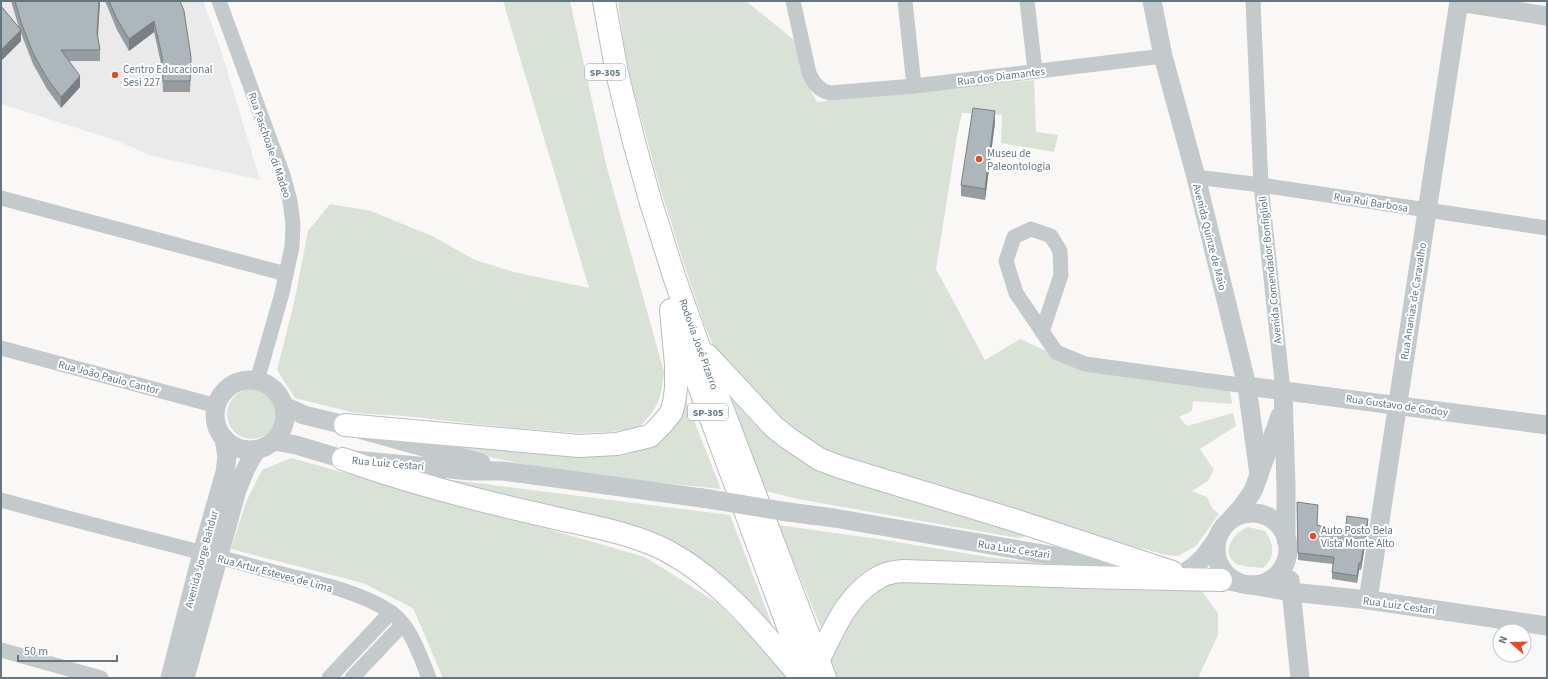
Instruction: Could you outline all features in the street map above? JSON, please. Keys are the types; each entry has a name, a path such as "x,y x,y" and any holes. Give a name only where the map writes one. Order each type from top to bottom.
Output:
{"main road":[{"name":"Rodovia José Pizarro","path":"591,1 600,54 621,142 640,212 671,310 691,368 817,672"},
{"name":"Rodovia José Pizarro","path":"604,1 617,73 644,178 675,279 817,672"},
{"path":"346,425 579,446 618,444 650,436 671,413 674,403 676,365 671,310"},
{"path":"699,347 774,427 819,459 840,467 1178,572"},
{"path":"343,459 465,497 639,539 668,551 711,581 733,601 802,678"},
{"path":"817,672 834,626 848,605 864,589 882,576 902,571 1237,583"}],"street":[{"name":"Rua Paschoale di Madeo","path":"218,1 283,175 290,201 293,224 292,247 282,293 257,381"},
{"name":"Rua dos Diamantes","path":"793,1 809,73 814,83 822,91 839,93 914,86 1163,56"},
{"path":"905,1 914,86"},
{"path":"1027,1 1035,71"},
{"name":"Avenida Quinze de Maio","path":"1152,1 1163,56 1196,177 1247,386 1259,475"},
{"name":"Avenida Comendador Bonfiglioli","path":"1253,1 1261,185 1283,398 1287,545 1300,678"},
{"path":"1459,2 1547,16"},
{"name":"Rua Ananias de Caravalho","path":"1368,600 1459,2"},
{"name":"Rua Rui Barbosa","path":"1196,177 1261,185 1547,228"},
{"path":"1,198 286,274"},
{"path":"1042,332 1061,275 1060,251 1051,236 1031,230 1014,237 1006,261 1016,293 1042,332 1056,352 1085,364 1247,386"},
{"name":"Rua João Paulo Cantor","path":"1,348 217,406"},
{"path":"244,381 257,381 273,388 280,396 284,406 284,425 274,441 257,450 245,450 234,446 224,439 218,429 216,418 217,406 220,397 234,384 244,381"},
{"name":"Rua Gustavo de Godoy","path":"1247,386 1283,398 1397,405 1547,425"},
{"path":"1178,572 1195,567 1205,557 1224,528 1253,491 1283,398"},
{"name":"Rua Luiz Cestari","path":"284,406 304,415 346,425 472,460 504,471"},
{"name":"Avenida Jorge Bahdur","path":"186,678 227,457 224,439"},
{"name":"Rua Luiz Cestari","path":"274,441 296,445 343,459 471,471 504,471 702,498 834,518 1101,564 1178,572 1291,592 1368,600 1547,626"},
{"name":"Avenida Jorge Bahdur","path":"170,678 210,555 244,470 249,460 257,450"},
{"name":"Rua Artur Esteves de Lima","path":"1,500 356,595 391,612 403,624 429,678"},
{"path":"1254,513 1265,515 1275,521 1282,529 1287,545 1285,561 1280,571 1262,584 1237,583 1224,571 1218,562 1216,552 1217,542 1224,528 1244,514 1254,513"},
{"path":"329,678 391,612"},
{"path":"352,678 403,624"},
{"path":"1,650 101,678"}],"shaded area":[{"name":"Centro Educacional Sesi 227","path":"1,1 203,1 220,47 260,180 152,156 115,140 1,104"},
{"path":"503,1 570,1 606,164 664,372 662,390 658,403 639,428 610,432 577,433 404,416 355,413 295,398 277,370 294,303 308,231 330,204 371,211 432,236 475,260 514,272 589,288"},
{"path":"618,1 746,1 794,40 804,78 817,102 1034,80 1036,132 1058,135 1054,152 1001,143 1002,115 962,113 936,269 985,360 1020,339 1093,372 1230,389 1232,404 1193,401 1192,411 1179,417 1187,426 1233,413 1236,426 1200,449 1214,470 1208,481 1192,491 1207,497 1212,508 1219,514 1196,546 1178,556 1166,555 1028,518 840,459 802,441 733,374 713,345 704,324 660,187 630,79"},
{"path":"728,388 779,440 1037,535 1017,538 798,499 762,490"},
{"path":"247,389 257,389 270,396 277,409 277,419 270,432 257,439 247,439 238,435 231,428 227,419 227,409 231,400 238,393"},
{"path":"682,390 721,489 607,476 522,464 473,453 438,443 621,456 650,447 680,419"},
{"path":"291,458 645,557 716,602 793,678 443,678 413,608 363,583 231,549 246,502 262,470"},
{"path":"404,474 730,515 776,635 676,547"},
{"path":"778,525 885,540 988,557 1036,562 1053,569 891,562 823,632"},
{"path":"1248,527 1265,531 1272,546 1272,555 1263,568 1237,564 1231,558 1229,553 1229,548 1234,538 1238,533"},
{"path":"886,581 1200,589 1218,613 1218,635 1198,678 834,678 827,660 858,603"}],"building":[{"path":"15,1 99,1 97,33 100,50 61,50 80,76 61,97 47,78 33,53"},
{"path":"109,1 180,1 184,11 191,57 190,81 163,81 162,56 154,21 129,39 117,19"},
{"path":"1,6 21,30 1,50"},
{"name":"Museu de Paleontologia","path":"973,108 995,111 985,189 961,185"},
{"path":"1297,502 1318,505 1317,525 1345,533 1347,516 1368,519 1361,563 1359,563 1357,576 1332,572 1334,557 1298,553"}],"place":[{"name":"Centro Educacional Sesi 227","path":"115,75"},
{"name":"Museu de Paleontologia","path":"979,159"},
{"name":"Auto Posto Bela Vista Monte Alto","path":"1313,536"}]}
